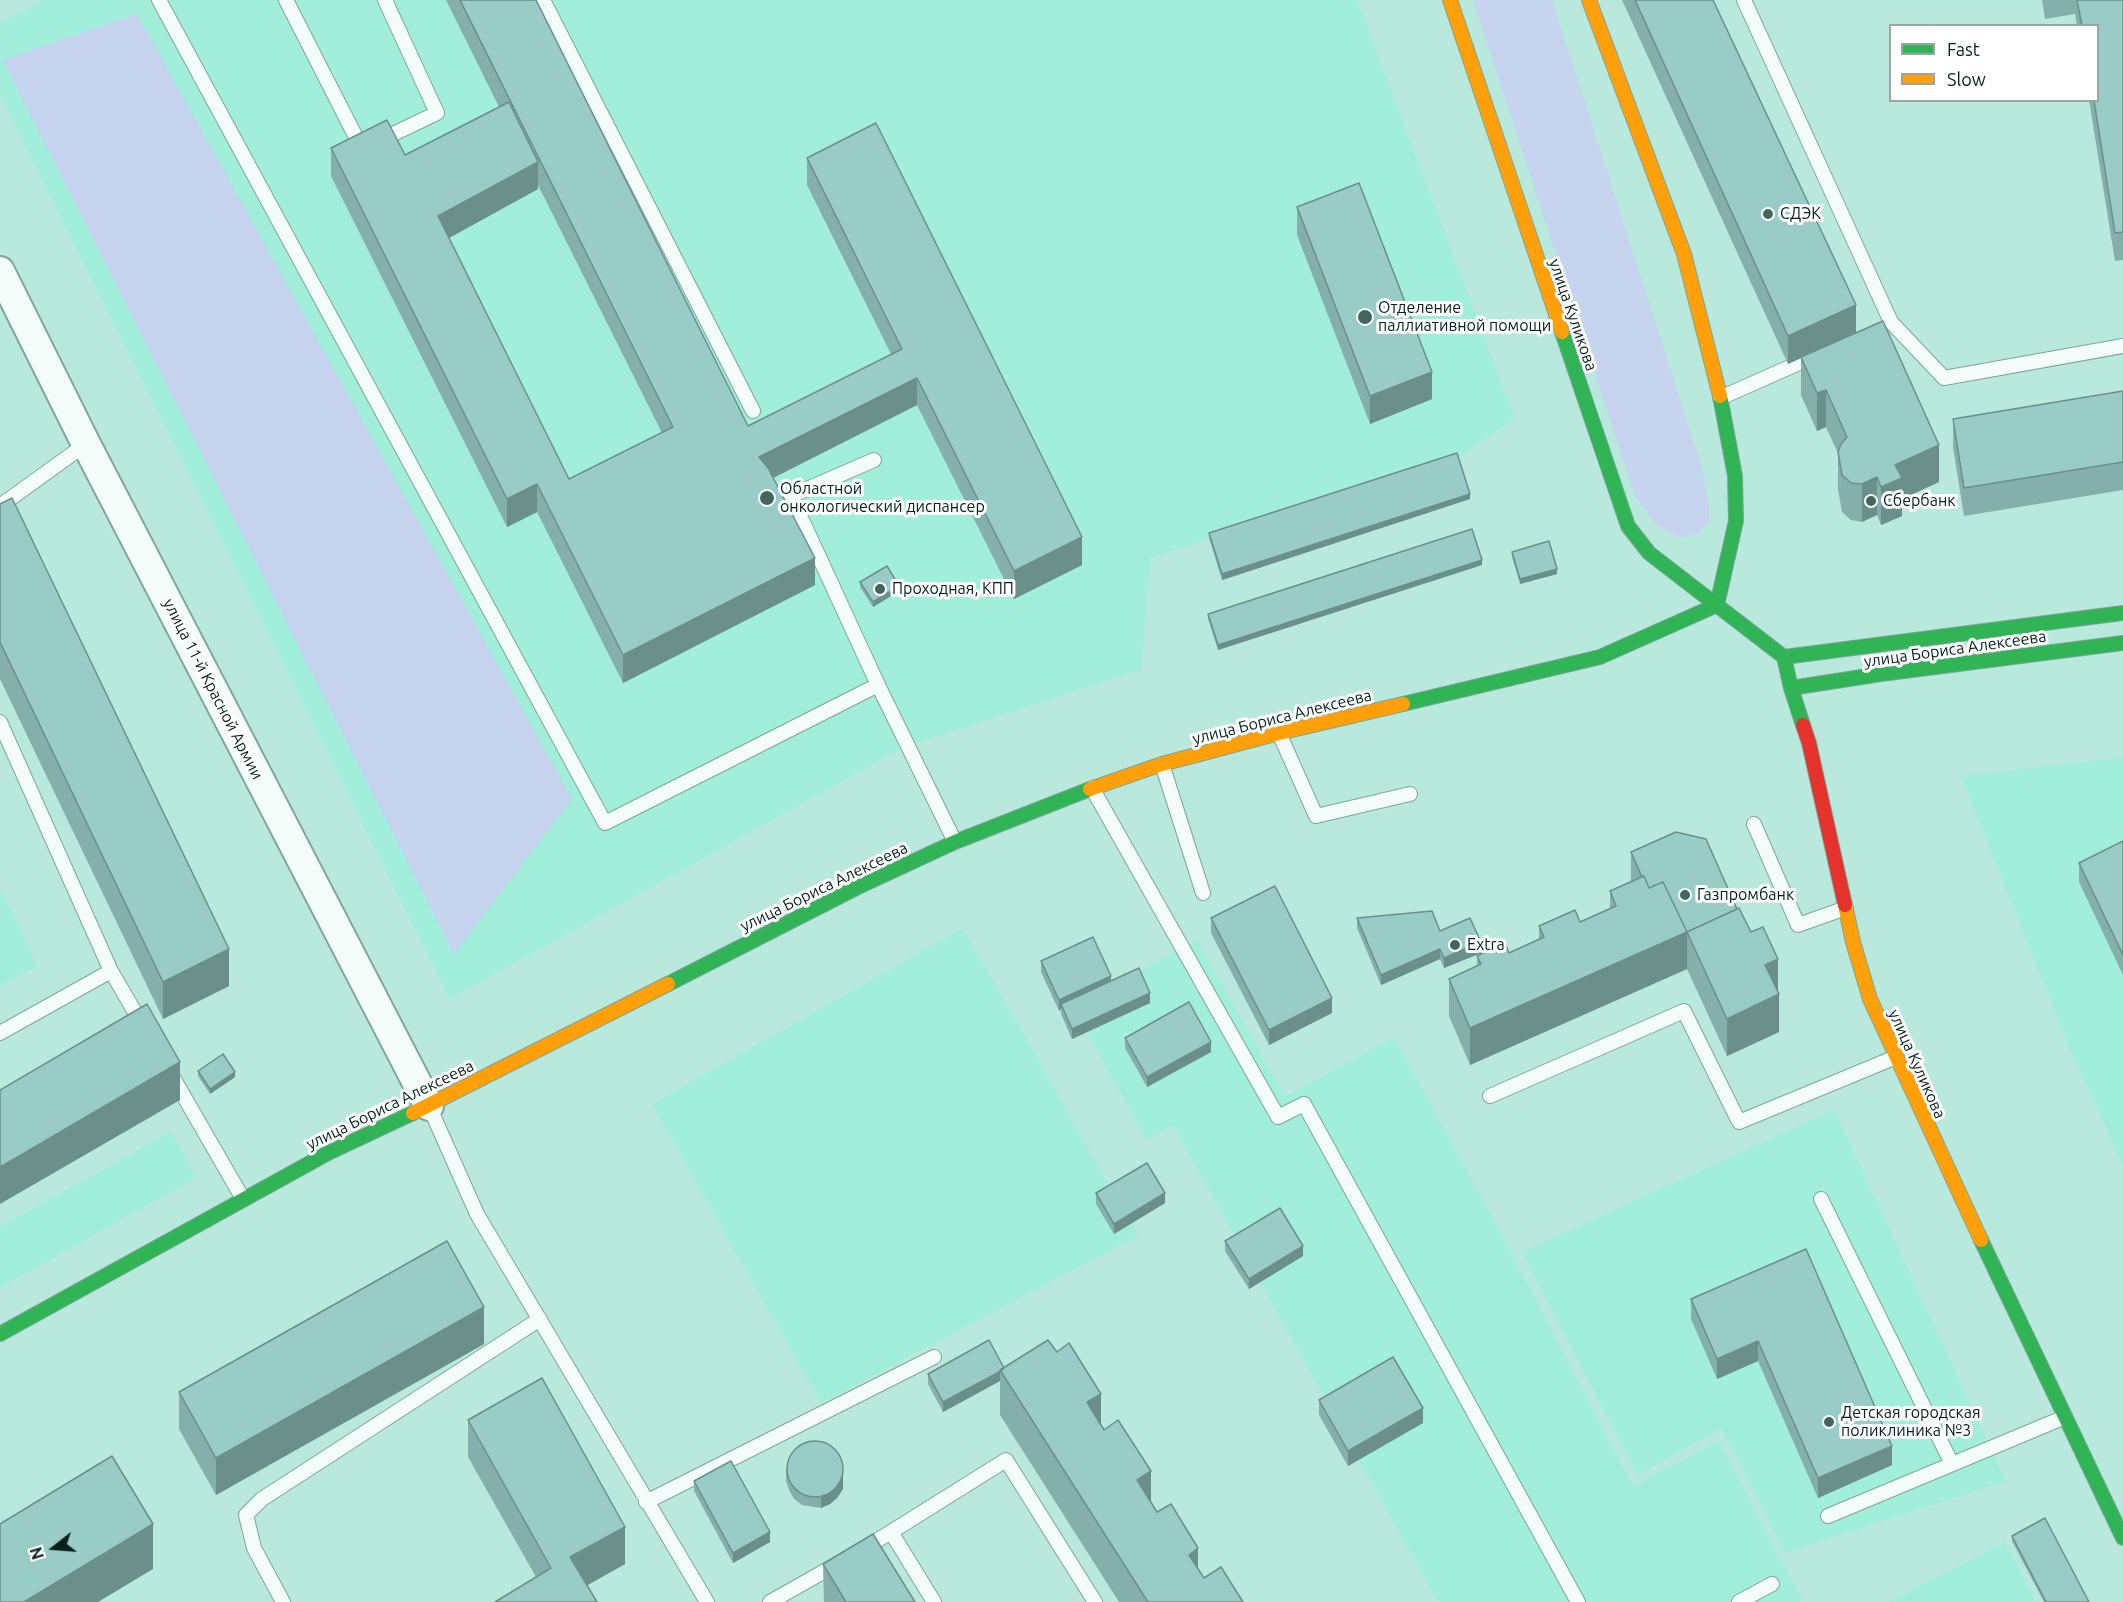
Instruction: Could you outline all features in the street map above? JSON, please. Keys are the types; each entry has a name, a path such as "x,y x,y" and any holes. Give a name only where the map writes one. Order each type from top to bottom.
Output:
{"main road":[{"name":"улица Куликова","path":"1450,0 1628,526 1649,553 1784,657 1791,688 1809,743 1853,942 1870,999 1936,1146 2123,1538"},
{"path":"1589,0 1684,254 1720,398 1735,476 1736,521 1717,605"},
{"name":"улица Бориса Алексеева","path":"0,1334 328,1153 429,1106 858,887 955,842 1092,788 1162,764 1279,733 1600,657 1717,605"},
{"path":"1784,657 2119,629"},
{"name":"улица Бориса Алексеева","path":"1791,688 1881,674 2119,629"}],"street":[{"name":"улица 11-й Красной Армии","path":"0,271 86,444 429,1106"}],"lane":[{"path":"159,0 604,823 878,685"},
{"path":"286,0 362,149 437,113 385,0"},
{"path":"543,0 753,411"},
{"path":"1744,0 1886,324 1944,378 2123,346"},
{"path":"1720,398 1826,351"},
{"path":"0,506 86,444"},
{"path":"874,460 791,496 878,685 955,842"},
{"path":"0,722 111,971 147,1033"},
{"path":"1279,733 1316,816 1410,794"},
{"path":"1162,764 1203,893"},
{"path":"1092,788 1278,1117 1305,1104 1578,1602"},
{"path":"1754,824 1798,925 1846,908"},
{"path":"0,1033 111,971"},
{"path":"1490,1096 1684,1011 1739,1122 1896,1057"},
{"path":"165,1064 243,1199"},
{"path":"429,1106 477,1214 707,1602"},
{"path":"1821,1198 1952,1464"},
{"path":"283,1602 254,1548 246,1515 262,1499 540,1319"},
{"path":"646,1502 934,1358"},
{"path":"1828,1516 2065,1417"},
{"path":"770,1602 891,1532 1006,1460 1095,1602"},
{"path":"891,1532 934,1602"},
{"path":"1739,1602 1772,1584"}],"shaded area":[{"name":"Областной онкологический диспансер","path":"44,0 1357,0 1515,419 1457,458 1150,558 1141,669 902,748 450,999 0,94 0,23"},
{"path":"1473,0 1552,0 1701,465 1709,506 1709,522 1698,534 1681,537 1657,526 1634,494"},
{"path":"137,14 572,799 454,954 3,60"},
{"path":"2123,758 2123,1166 2068,1044 1961,776"},
{"path":"0,887 37,966 0,986"},
{"path":"963,928 1138,1236 821,1403 652,1104"},
{"path":"1197,940 1285,1097 1394,1037 1501,1233 1633,1486 1719,1441 1803,1602 1438,1602 1173,1125 1146,1140 1074,1008"},
{"path":"1834,1110 2006,1481 1785,1553 1721,1429 1637,1475 1522,1252"},
{"path":"171,1132 196,1178 0,1288 0,1227"},
{"path":"2005,1542 2036,1602 1889,1602"}],"building":[{"path":"460,0 536,0 748,426 902,349 807,158 876,123 1082,537 1014,571 917,378 759,457 768,468 815,558 623,655 537,484 507,499 331,148 387,120 405,155 509,102 538,162 438,216 569,479 673,427"},
{"path":"1635,0 1713,0 1856,305 1788,336"},
{"path":"2077,0 2123,0 2123,232 2115,233 2094,102 2099,102 2099,24 2082,24"},
{"name":"Отделение паллиативной помощи","path":"1359,183 1432,372 1370,396 1297,207"},
{"path":"1883,321 1939,445 1895,465 1902,478 1881,487 1877,477 1862,484 1851,483 1842,475 1838,452 1847,437 1826,390 1817,393 1801,357"},
{"path":"2123,391 2123,462 1964,488 1953,419"},
{"path":"1457,453 1470,494 1222,574 1209,533"},
{"path":"12,498 229,949 163,982 0,642 0,504"},
{"path":"1472,529 1482,560 1218,645 1208,614"},
{"path":"1549,541 1557,569 1520,579 1512,552"},
{"name":"Проходная, КПП","path":"887,566 899,586 873,602 860,582"},
{"path":"1676,832 1706,839 1737,909 1687,932 1663,882 1649,888 1631,852"},
{"path":"2123,841 2123,955 2079,863"},
{"path":"1644,876 1649,888 1663,882 1687,932 1470,1028 1449,979 1481,964 1477,956 1505,943 1509,953 1544,937 1539,926 1575,910 1580,922 1616,906 1610,891"},
{"path":"1275,886 1332,998 1269,1030 1211,918"},
{"path":"1739,908 1751,932 1763,927 1778,959 1765,965 1779,994 1727,1019 1687,932"},
{"path":"1432,911 1440,931 1470,918 1481,942 1444,958 1440,949 1381,975 1357,918"},
{"path":"1093,937 1111,976 1059,1000 1041,961"},
{"path":"1139,968 1150,993 1072,1029 1061,1004"},
{"path":"1189,1002 1211,1042 1147,1077 1125,1038"},
{"path":"147,1004 180,1062 0,1167 0,1090"},
{"path":"223,1054 235,1072 210,1089 198,1071"},
{"path":"1147,1163 1165,1193 1114,1224 1096,1193"},
{"path":"1280,1208 1303,1246 1249,1279 1225,1241"},
{"path":"447,1241 484,1307 216,1458 179,1392"},
{"name":"Детская городская поликлиника №3","path":"1806,1249 1892,1446 1818,1478 1758,1341 1717,1359 1691,1299"},
{"path":"989,1340 1004,1368 943,1402 928,1374"},
{"path":"1048,1340 1057,1352 1069,1343 1101,1394 1087,1402 1104,1430 1118,1420 1151,1471 1137,1480 1157,1512 1171,1504 1198,1548 1189,1555 1204,1578 1221,1567 1243,1602 1148,1602 1000,1370"},
{"path":"1393,1357 1423,1408 1348,1451 1319,1400"},
{"path":"542,1378 625,1527 570,1557 597,1602 495,1602 551,1568 468,1420"},
{"path":"809,1441 821,1441 831,1445 839,1453 843,1469 839,1485 831,1493 821,1497 809,1497 799,1493 791,1485 787,1475 787,1463 791,1453 799,1445"},
{"path":"112,1456 153,1524 24,1602 0,1602 0,1524"},
{"path":"731,1461 770,1532 733,1553 694,1481"},
{"path":"2045,1518 2089,1602 2046,1602 2012,1536"},
{"path":"873,1534 915,1602 846,1602 823,1564"}],"traffic: fast":[{"path":"1562,332 1628,526 1649,553 1784,657 1803,725"},
{"path":"1717,605 1736,521 1735,476 1720,396"},
{"path":"1403,704 1600,657 1717,605"},
{"path":"1784,657 2123,613"},
{"path":"1791,688 2123,643"},
{"path":"668,984 858,887 955,842 1090,789"},
{"path":"0,1334 328,1153 413,1113"},
{"path":"1981,1240 2123,1538"}],"traffic: slow":[{"path":"1450,0 1562,332"},
{"path":"1589,0 1684,254 1720,396"},
{"path":"1090,789 1162,764 1279,733 1403,704"},
{"path":"1845,905 1870,999 1981,1240"},
{"path":"413,1113 668,984"}],"traffic: jam":[{"path":"1803,725 1845,905"}],"place":[{"name":"СДЭК","path":"1768,214"},
{"name":"Отделение паллиативной помощи","path":"1365,317"},
{"name":"Областной онкологический диспансер","path":"767,498"},
{"name":"Сбербанк","path":"1871,501"},
{"name":"Проходная, КПП","path":"880,589"},
{"name":"Газпромбанк","path":"1685,895"},
{"name":"Extra","path":"1455,945"},
{"name":"Детская городская поликлиника №3","path":"1829,1422"}]}
